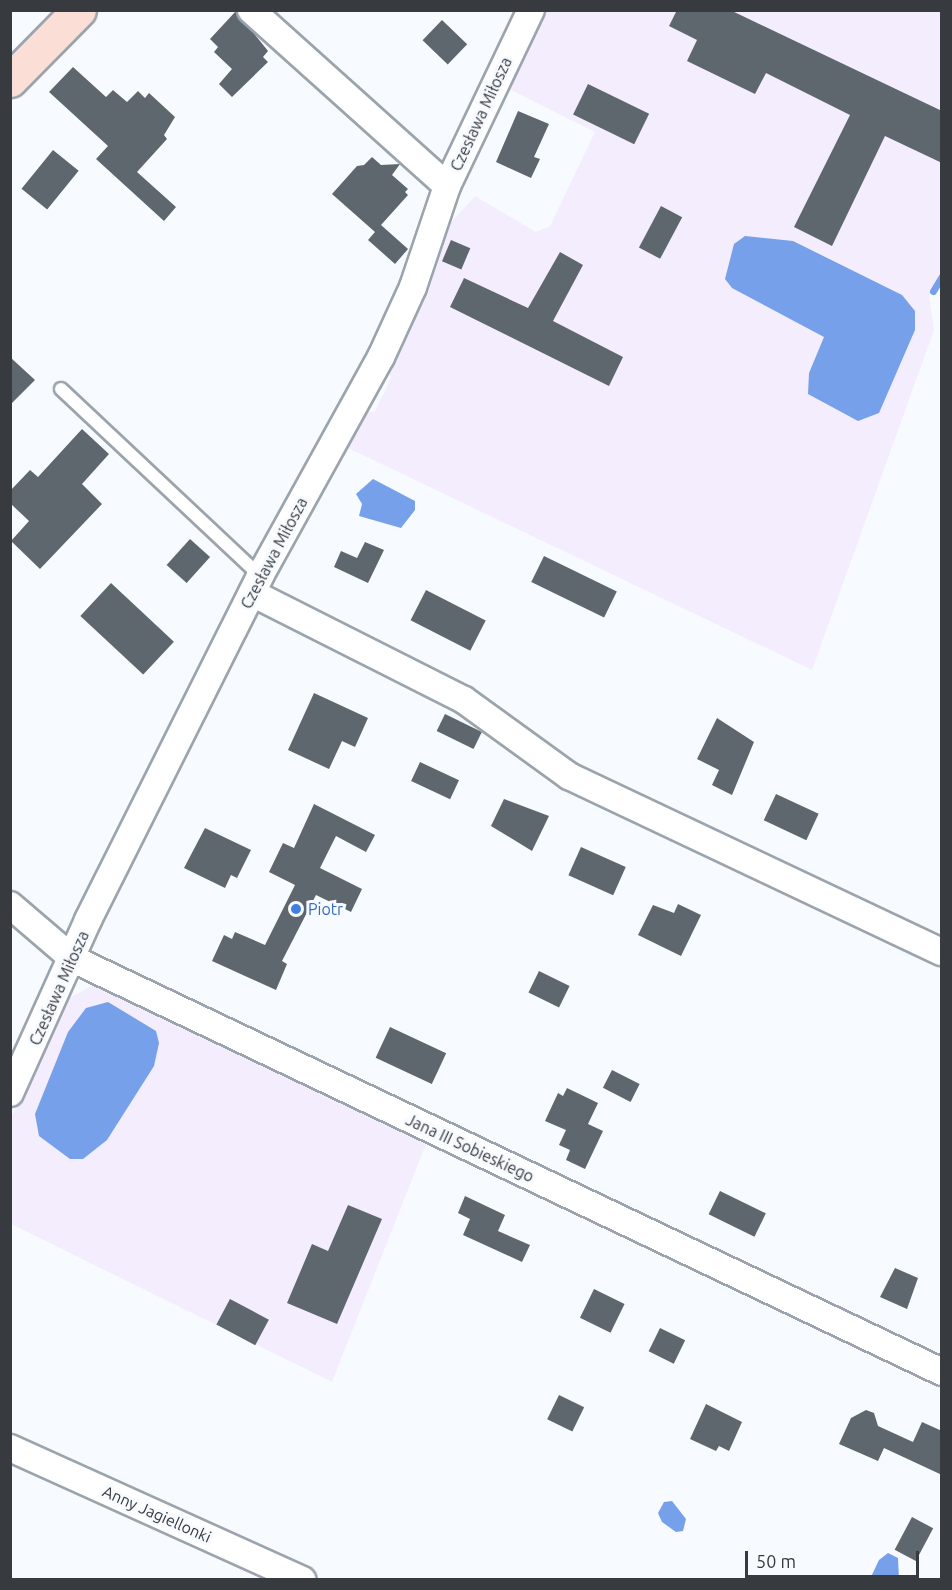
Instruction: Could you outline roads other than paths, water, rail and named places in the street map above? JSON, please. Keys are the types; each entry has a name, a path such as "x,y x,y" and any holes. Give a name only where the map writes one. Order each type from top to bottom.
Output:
{"street":[{"path":"10,80 79,10"},
{"path":"251,10 447,186"},
{"name":"Czesława Miłosza","path":"10,1093 73,959 88,920 256,585 381,357 413,287 447,186 531,10"},
{"path":"256,585 464,700 568,776 942,952"},
{"name":"Jana III Sobieskiego","path":"10,905 73,959 942,1372"},
{"name":"Anny Jagiellonki","path":"10,1448 303,1580"}],"lane":[{"path":"61,388 256,585"}],"water":[{"path":"745,236 793,241 902,295 915,311 915,330 879,413 858,421 808,394 809,373 824,337 732,288 725,279 734,244"},
{"path":"373,479 415,501 415,510 401,528 359,516 362,504 356,494"},
{"path":"108,1002 156,1031 159,1043 154,1066 107,1140 83,1159 70,1159 39,1136 35,1114 68,1032 86,1008"},
{"path":"672,1501 686,1519 683,1531 676,1532 662,1522 658,1513 664,1502"},
{"path":"888,1553 898,1558 899,1579 870,1579 879,1560"}],"waterway":[{"path":"933,291 942,276"}],"place":[{"name":"Piotr","path":"296,909"}]}
